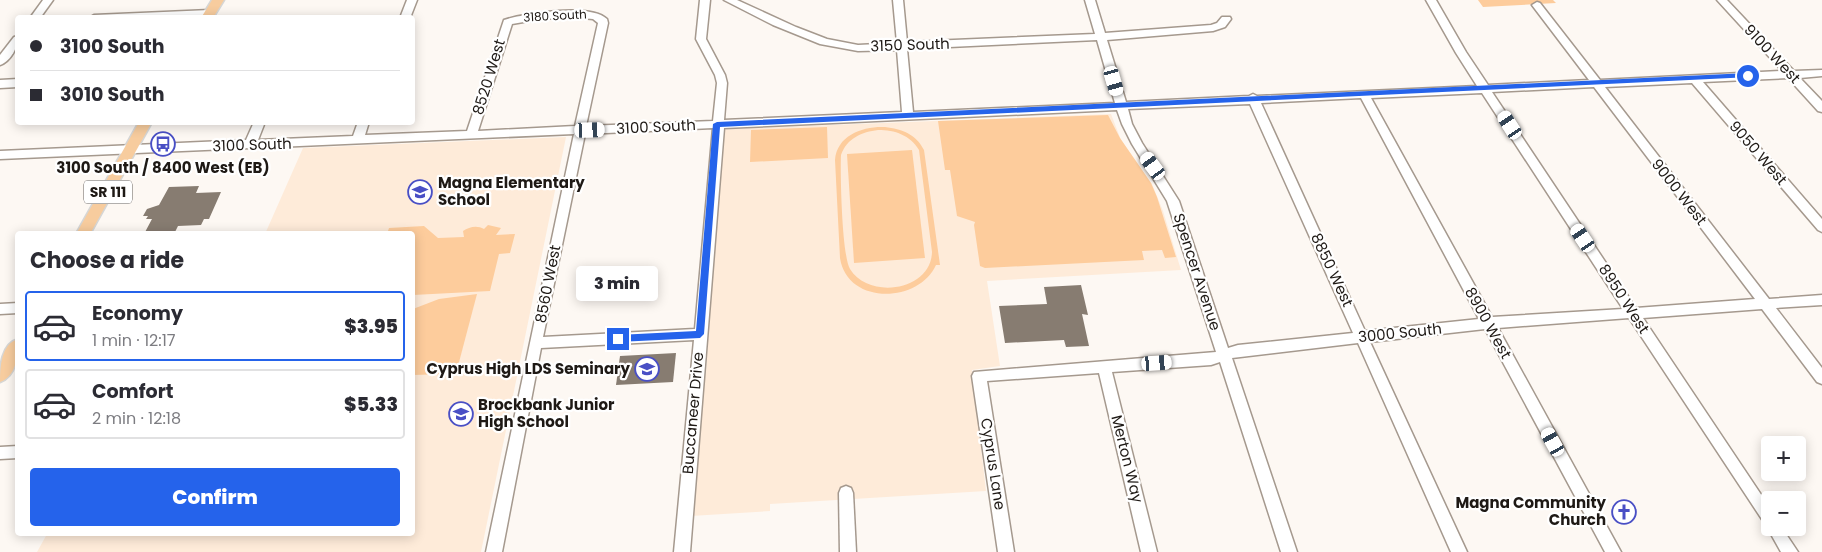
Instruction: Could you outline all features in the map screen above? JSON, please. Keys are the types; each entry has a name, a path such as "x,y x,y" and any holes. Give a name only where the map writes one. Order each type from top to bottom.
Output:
{"main road":[{"path":"209,15 218,0"},
{"name":"SR 111","path":"85,231 144,125"},
{"path":"0,375 15,350"}],"street":[{"path":"37,15 48,0"},
{"path":"406,15 412,0"},
{"name":"Buccaneer Drive","path":"682,552 722,83 720,74 701,39 705,0"},
{"name":"3150 South","path":"729,0 810,38 826,43 858,48 1101,37 1201,30 1221,25 1226,19"},
{"path":"898,0 908,116"},
{"name":"Spencer Avenue","path":"1090,0 1121,106 1133,139 1160,176 1173,201 1289,552"},
{"name":"8950 West","path":"1431,0 1443,25 1761,507"},
{"name":"9100 West","path":"1722,0 1822,108"},
{"name":"9000 West","path":"1536,5 1822,378"},
{"name":"3180 South","path":"510,21 525,17 593,14 601,17"},
{"name":"8560 West","path":"494,552 603,23 601,17"},
{"name":"8520 West","path":"471,135 505,26 510,21"},
{"path":"0,62 15,43"},
{"name":"3100 South","path":"0,155 908,116 1822,72"},
{"name":"9050 West","path":"1694,78 1822,227"},
{"path":"0,84 15,83"},
{"name":"8900 West","path":"1364,94 1613,552"},
{"name":"8850 West","path":"1253,98 1460,552"},
{"path":"250,145 259,125"},
{"path":"356,141 363,125"},
{"name":"3000 South","path":"979,376 1210,359 1238,351 1488,324 1822,300"},
{"path":"0,309 15,308"},
{"path":"536,343 700,334"},
{"name":"Merton Way","path":"1104,367 1149,552"},
{"name":"Cyprus Lane","path":"979,376 1006,552"},
{"path":"0,453 15,452"},
{"path":"846,493 848,552"},
{"path":"1779,536 1790,552"}],"shaded area":[{"path":"1478,0 1553,0 1556,3 1483,7"},
{"path":"1111,114 1121,140 1152,184 1163,211 1181,270 987,281 1000,366 972,370 986,491 770,504 770,511 691,516 702,377 706,373 721,133 727,129"},
{"path":"1108,115 1120,138 1151,183 1176,257 1165,258 1162,250 1142,251 1144,260 985,268 980,266 975,222 957,216 950,170 945,170 938,121"},
{"path":"827,127 828,158 750,162 751,130"},
{"path":"877,127 891,128 908,133 921,144 924,150 940,265 936,265 927,278 914,287 900,292 884,294 869,291 855,284 845,273 840,258 835,160 837,151 846,138 860,130","holes":["884,130 896,132 907,137 919,150 932,252 929,265 911,283 898,287 884,288 871,285 859,279 850,269 843,232 841,196 841,155 847,144 866,132"]},
{"path":"566,137 481,552 37,552 46,536 415,536 415,231 266,231 303,148"},
{"path":"912,150 925,258 854,263 847,154"},
{"path":"488,225 501,228 496,235 515,234 510,253 499,254 490,291 415,295 415,231 388,231 389,228 424,226 438,238 464,237 463,231 470,228 484,229"},
{"path":"477,294 458,366 448,374 415,375 415,308 439,299"}],"building":[{"path":"199,186 196,193 221,192 209,219 204,219 201,225 178,226 176,231 146,231 152,219 146,219 148,216 143,216 147,209 159,205 169,187"},
{"path":"1081,285 1088,315 1082,314 1089,346 1066,347 1064,340 1005,343 999,306 1047,304 1044,287"},
{"name":"Cyprus High LDS Seminary","path":"676,353 673,382 616,385 620,356"}],"place":[{"name":"3100 South / 8400 West (EB)","path":"163,144"},
{"name":"Magna Elementary School","path":"420,192"},
{"name":"Cyprus High LDS Seminary","path":"647,369"},
{"name":"Brockbank Junior High School","path":"461,414"},
{"name":"Magna Community Church","path":"1624,512"}],"route":[{"path":"618,339 700,334 717,124 1748,76"}]}
